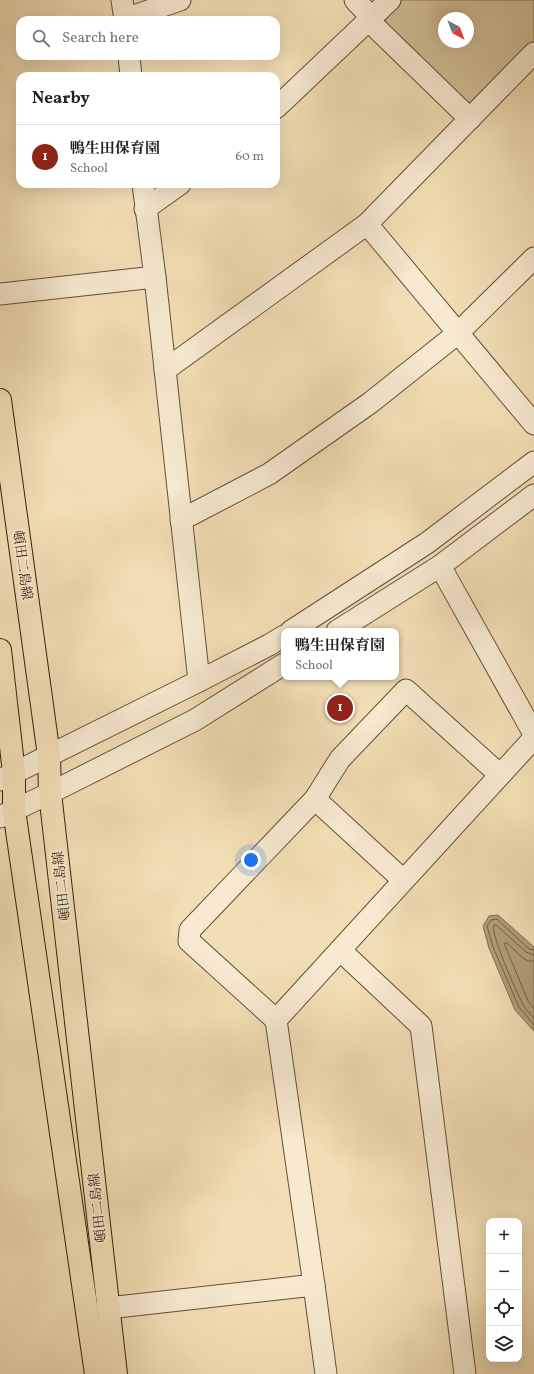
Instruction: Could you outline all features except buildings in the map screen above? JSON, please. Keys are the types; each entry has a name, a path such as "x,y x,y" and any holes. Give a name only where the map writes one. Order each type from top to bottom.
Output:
{"main road":[{"name":"頓田二島線","path":"0,400 49,756 50,793 116,1374"},
{"name":"頓田二島線","path":"0,650 7,776 7,813 96,1374"}],"street":[{"path":"124,13 180,0"},
{"path":"355,0 370,19 470,119"},
{"path":"280,104 390,0"},
{"path":"165,370 367,224 534,53"},
{"path":"129,60 131,72"},
{"path":"142,188 155,277 199,681"},
{"path":"145,209 174,188"},
{"path":"367,224 534,424"},
{"path":"181,520 269,474 370,403 458,333 534,258"},
{"path":"0,294 155,277"},
{"path":"296,628 427,543 534,462"},
{"path":"342,628 440,566 534,495"},
{"path":"440,566 534,734"},
{"path":"7,776 199,681 281,638"},
{"path":"7,813 195,720 281,666"},
{"path":"326,1374 276,1020 189,941 190,930 315,799 340,759 406,690 500,775"},
{"path":"276,1020 534,738"},
{"path":"315,799 403,880"},
{"path":"340,950 421,1026 465,1374"},
{"path":"108,1308 314,1285"}],"shaded area":[{"path":"401,0 534,0 534,44 476,103 464,103 385,26 386,16"}],"water":[{"path":"498,915 534,947 534,1031 515,1010 489,948 483,926 489,916"}],"place":[{"name":"鴨生田保育園","path":"340,708"}]}
